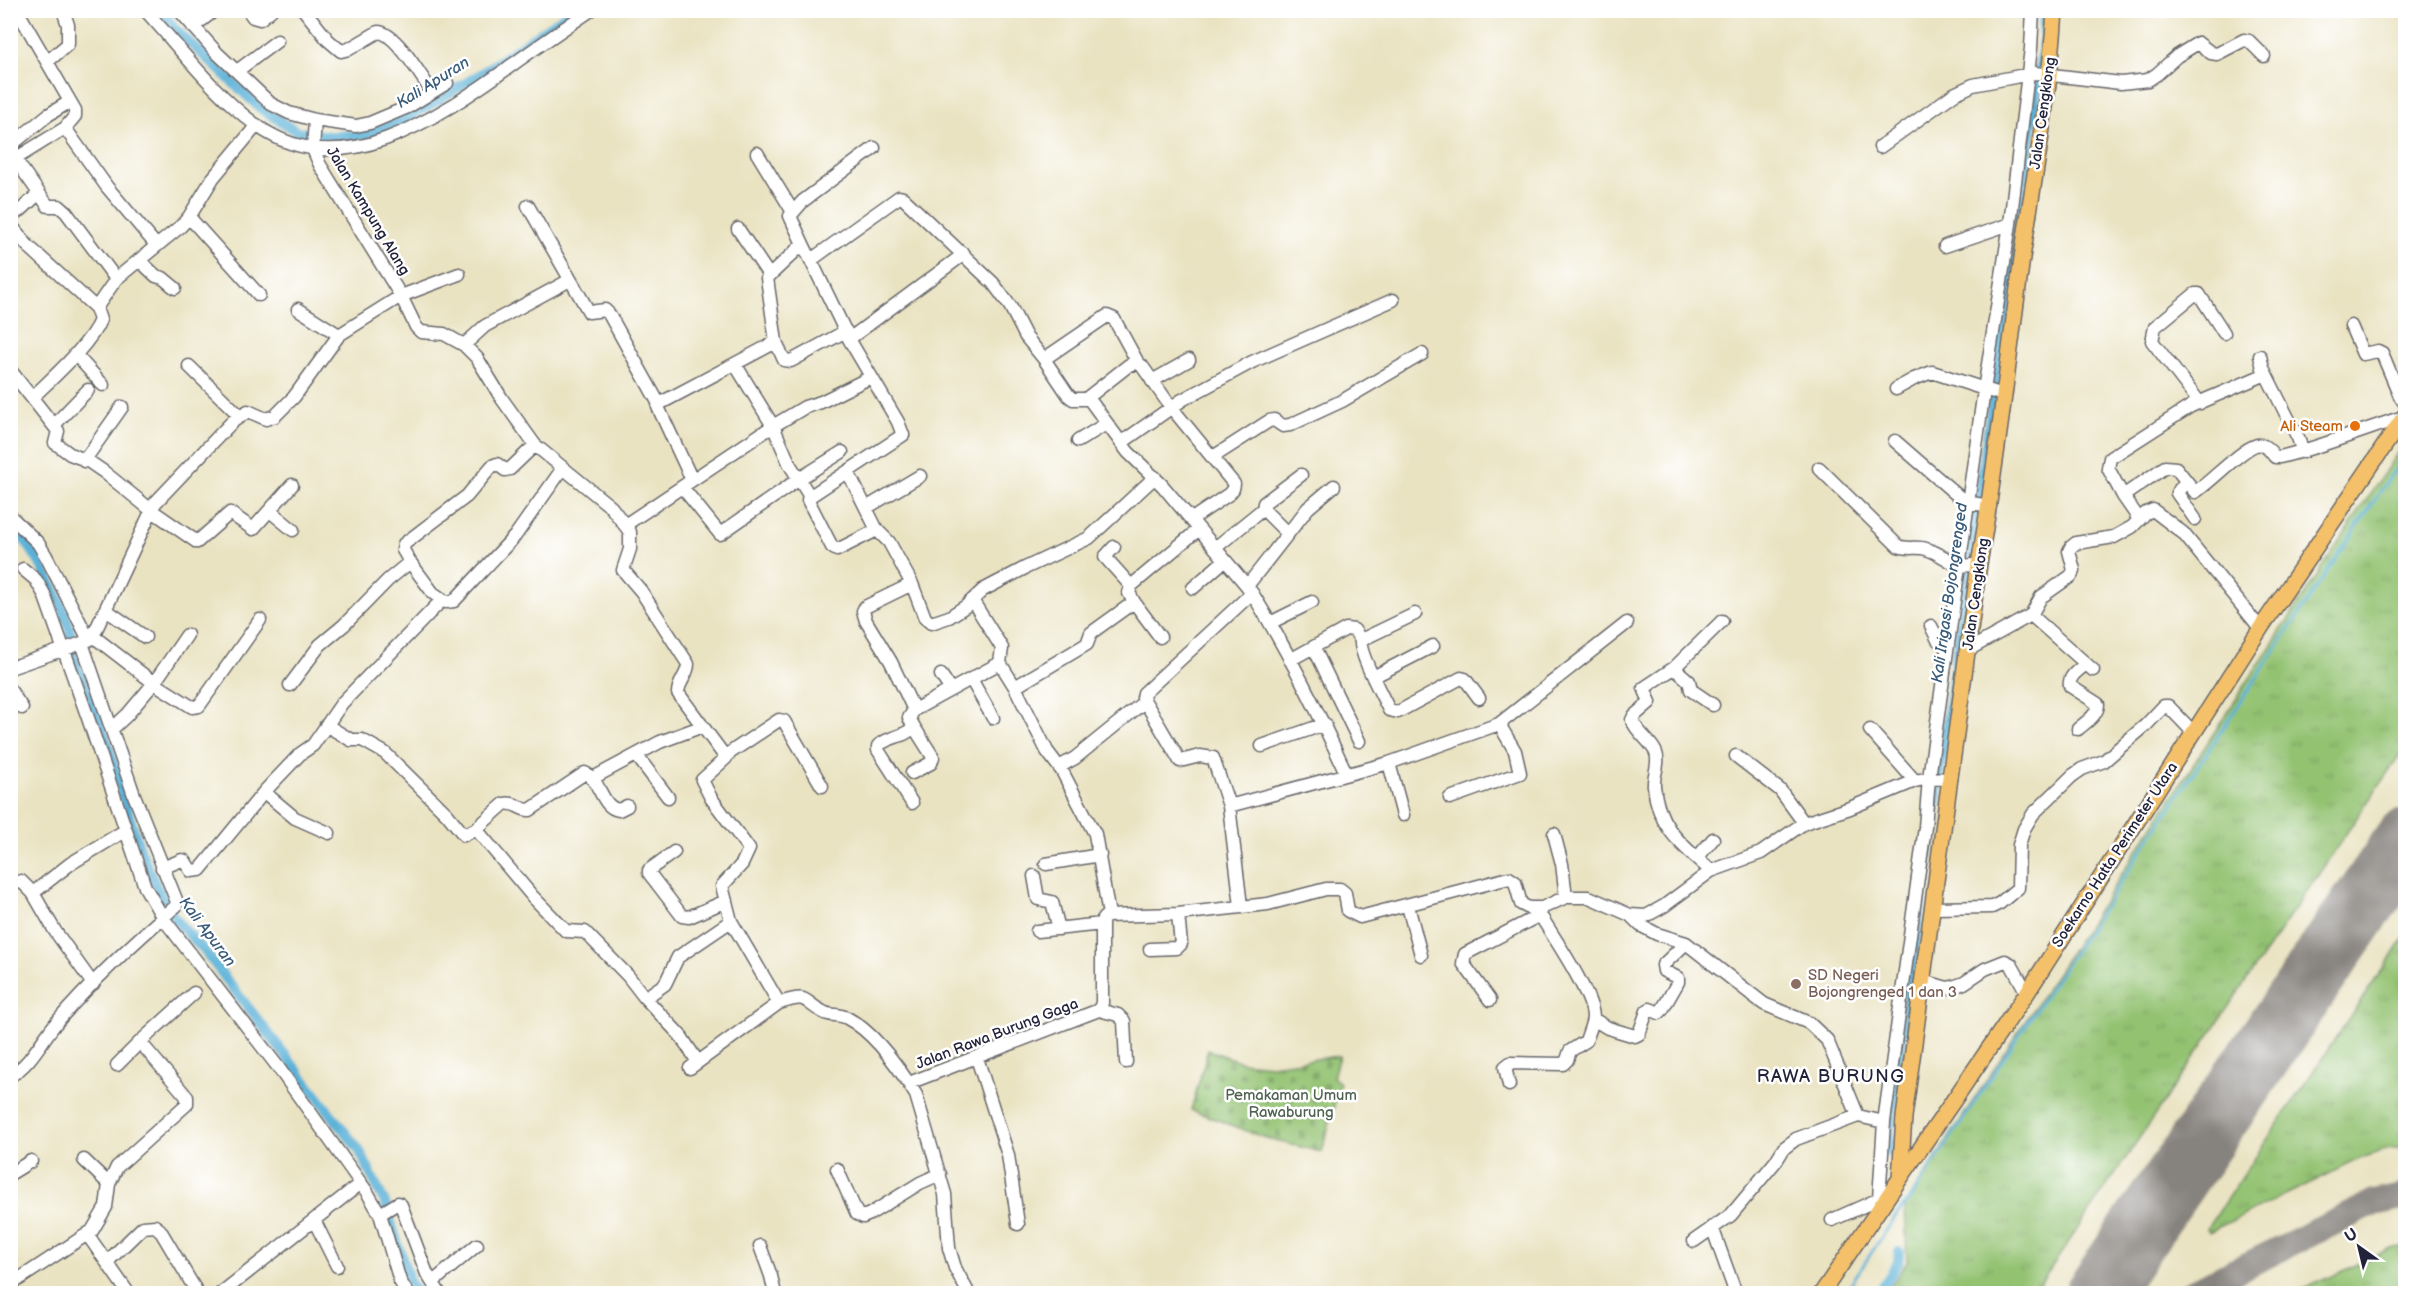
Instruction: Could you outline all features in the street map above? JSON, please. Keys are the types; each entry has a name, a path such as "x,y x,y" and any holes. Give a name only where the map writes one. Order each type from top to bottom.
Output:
{"main road":[{"name":"Jalan Cengklong","path":"1900,1178 1908,1016 1923,981 1933,908 1940,778 1968,650 1970,565 1988,506 1994,393 2039,74 2055,10"},
{"name":"Soekarno Hatta Perimeter Utara","path":"1821,1293 1881,1201 1900,1178 2027,993 2260,628 2405,412"}],"street":[{"path":"17,10 76,114 65,128 13,155 35,185 38,194 48,206 59,206 66,212 116,279"},
{"path":"47,62 68,44 68,25 63,10"},
{"path":"145,10 206,79 257,125 278,137 313,145 374,144 411,129 437,116 472,93 591,10"},
{"path":"179,10 192,27 280,109 315,123 343,125 370,123 408,107 447,83"},
{"path":"192,27 215,10"},
{"path":"248,10 260,19 271,10"},
{"path":"304,10 340,51 349,49 378,32 386,34 402,49 432,92"},
{"path":"2015,250 2010,224 2039,74 2033,10"},
{"path":"1880,147 1964,89 2039,74 2121,83 2148,80 2177,56 2198,43 2211,53 2217,54 2244,40 2249,41 2264,56"},
{"path":"237,71 277,41"},
{"path":"10,146 48,115 69,102"},
{"path":"313,145 315,123"},
{"path":"96,308 116,279 189,217 213,178 257,125"},
{"path":"65,128 107,187 156,245"},
{"name":"Jalan Kampung Alang","path":"313,145 325,174 401,296 416,327 421,332 444,334 464,345"},
{"path":"809,495 814,494 903,435 898,422 848,335 790,217 803,201 874,148"},
{"path":"756,153 793,212"},
{"path":"10,215 21,210 38,194"},
{"path":"811,260 902,196 993,283 1010,306 1026,337 1073,399 1087,398 1129,365 1138,363"},
{"path":"528,206 589,312 605,310 609,314 659,404 658,407 687,483 720,534 842,452"},
{"path":"189,217 241,272 259,295"},
{"path":"10,224 27,245 96,308 100,320 75,354 32,398"},
{"path":"1945,246 2010,224"},
{"path":"738,229 769,275"},
{"path":"803,244 769,275 766,281 776,342 784,360 791,361 848,335 907,298 964,254"},
{"path":"139,260 156,276 165,279 175,288"},
{"path":"10,668 79,643 106,610 151,510 160,496 201,457 239,415 248,411 266,419 275,416 294,397 339,335 401,296 459,274"},
{"path":"570,280 485,326 464,345 477,358 502,399 535,445 603,500 630,532 631,539 623,570 641,591 688,664 688,671 680,684 678,693 726,756"},
{"path":"2200,403 2152,341 2152,333 2155,327 2195,294 2199,294 2206,303 2224,333"},
{"path":"1121,443 1171,406 1252,362 1393,300"},
{"path":"298,309 339,335"},
{"path":"1044,359 1107,316 1114,320 1138,363 1232,480 1233,489 1131,586 1129,593 1134,602 1160,637"},
{"path":"2123,496 2166,467 2176,468 2193,491 2198,491 2257,444 2262,445 2276,457 2303,452 2405,412 2382,353 2378,351 2363,354 2351,326"},
{"path":"659,404 776,342"},
{"path":"75,354 103,385"},
{"path":"1213,457 1269,421 1274,420 1283,426 1290,424 1342,401 1422,354"},
{"path":"2260,356 2266,374 2303,452"},
{"path":"1152,381 1189,360"},
{"path":"735,363 773,426 809,495 808,500 832,547 837,550 877,530"},
{"path":"189,366 239,415"},
{"path":"10,370 54,425 58,433 55,443 104,472 151,510 197,542 232,513 253,529 292,485"},
{"path":"1832,1220 1881,1201 1884,1122 1908,1016 1925,827 1940,778 1948,646 1970,565 1969,504 1994,393 1932,372 1896,389"},
{"path":"2139,519 2108,468 2110,458 2152,429 2200,403 2266,374"},
{"path":"625,525 773,426 805,407 821,402 871,377"},
{"path":"54,425 88,390"},
{"path":"1087,398 1121,443 1155,477 1250,589 1325,724 1346,773"},
{"path":"84,461 122,407"},
{"path":"1078,441 1106,424"},
{"path":"1895,441 1969,504 1988,506"},
{"path":"535,445 510,470 505,470 497,464 492,466 467,495 404,544 402,549 433,593 442,600 454,601 515,536 563,468"},
{"path":"1819,468 1898,546 1906,549 1925,549 1970,565"},
{"path":"848,472 877,530 889,542 912,584 925,618 931,623 949,617 983,590 1089,538 1155,477"},
{"path":"1215,548 1263,509 1264,502 1301,475"},
{"path":"867,508 920,476"},
{"path":"2186,481 2177,493 2195,519"},
{"path":"1241,906 1229,806 1213,758 1200,756 1180,761 1144,702 1144,693 1250,589 1312,503 1334,486"},
{"path":"1263,509 1288,534"},
{"path":"1968,650 2031,615 2041,597 2071,576 2074,570 2069,551 2076,543 2114,537 2132,527 2146,513 2153,510 2183,534 2260,628"},
{"path":"270,511 293,530"},
{"path":"10,516 38,543 46,556 112,729 134,795 176,898 176,906 93,984 55,1024 21,1069 10,1076"},
{"path":"1114,547 1105,557 1131,586"},
{"path":"1193,588 1225,560"},
{"path":"290,685 320,645 345,625 388,580 410,562"},
{"path":"23,569 40,587 79,643 126,830 145,887 164,917 278,1067 361,1183 386,1210 400,1281 408,1293"},
{"path":"912,584 865,607 863,611 866,621 891,662 914,710"},
{"path":"162,868 182,860 191,871 200,870 264,792 300,754 313,745 354,690 442,600"},
{"name":"Jalan Rawa Burung Gaga","path":"909,1083 1099,1010 1102,1003 1106,920 1100,855 1095,834 1059,767 1047,752 1015,687 1000,663 1002,648 972,600"},
{"path":"1015,687 1087,644 1091,633 1134,602"},
{"path":"1270,623 1312,602"},
{"path":"106,610 146,637"},
{"path":"1361,640 1415,614"},
{"path":"2031,615 2089,667 2071,678 2069,682 2070,686 2098,704 2099,707 2097,712 2078,729"},
{"path":"79,643 154,683 192,707 200,706 260,620"},
{"path":"1711,871 1666,828 1657,807 1654,783 1656,752 1632,720 1650,702 1644,688 1674,668 1722,621"},
{"path":"1229,806 1389,763 1499,724 1627,623"},
{"path":"1931,626 1938,640 1948,646"},
{"path":"1290,660 1346,629 1354,630 1361,640 1361,649 1389,710 1398,712 1461,678 1465,679 1479,698"},
{"path":"112,729 154,683 187,635"},
{"path":"1373,677 1434,646"},
{"path":"1314,648 1359,741"},
{"path":"912,773 931,764 933,757 909,718 914,710 1000,663"},
{"path":"1674,668 1689,681 1691,690 1713,705"},
{"path":"941,675 951,690"},
{"path":"971,679 993,718"},
{"path":"10,690 22,708"},
{"path":"1059,767 1075,758 1144,702"},
{"path":"1933,908 1992,907 2018,888 2019,845 2024,829 2033,814 2072,776 2104,761 2146,725 2164,706 2168,706 2193,732"},
{"path":"779,1003 731,921 722,886 742,864 749,849 711,798 702,780 724,762 726,756 779,720 784,721 822,786"},
{"path":"1262,746 1325,724"},
{"path":"1450,798 1520,773 1515,751 1499,724"},
{"path":"326,725 351,740 363,740 385,753 447,814 464,835 476,829 504,804 516,803 525,811 530,810 583,773 588,773 593,778 612,808 619,810 627,806"},
{"path":"593,778 660,742 703,726"},
{"path":"912,803 878,750 878,746 884,741 903,735 914,727"},
{"path":"1870,730 1915,781"},
{"path":"637,756 668,797"},
{"path":"1736,756 1780,790 1804,823"},
{"path":"1389,763 1403,815"},
{"path":"1490,1000 1463,963 1465,954 1566,897 1589,897 1630,915 1646,916 1664,906 1711,871 1761,853 1804,823 1850,808 1915,781 1940,778"},
{"path":"264,792 295,818 329,833"},
{"path":"476,829 533,897 566,931 585,932 628,976 680,1035 694,1065 779,1003 797,998 808,1000 816,1009 828,1015 844,1016 866,1030 916,1095 945,1194 949,1248 955,1268 969,1293"},
{"path":"33,892 70,864 126,830"},
{"path":"1554,834 1562,864 1566,897"},
{"path":"1697,858 1713,839"},
{"path":"674,852 649,870 649,873 682,916 688,917 726,901"},
{"path":"1046,864 1100,855"},
{"path":"1034,876 1038,899 1052,902 1059,929"},
{"path":"1037,931 1106,920 1285,901 1304,894 1334,888 1345,893 1348,910 1360,917 1509,878 1515,882 1521,904 1541,911 1580,983 1593,1019 1586,1041 1570,1051 1563,1064 1509,1063 1505,1067 1509,1085"},
{"path":"13,880 23,882 33,892 54,931 93,984"},
{"path":"1408,906 1421,954"},
{"path":"1150,949 1177,948 1181,944 1178,914"},
{"path":"1630,915 1640,925 1657,934 1686,943 1764,1004 1809,1023 1827,1040 1858,1116"},
{"path":"645,998 665,984 678,957 731,921"},
{"path":"1593,1019 1608,1028 1635,1036 1639,1034 1647,1011 1650,1009 1659,1013 1678,982 1678,978 1664,971 1663,965 1686,943"},
{"path":"1923,981 1947,988 1953,987 2005,961 2011,964 2027,993"},
{"path":"117,1065 140,1041 194,993"},
{"path":"1099,1010 1118,1015 1124,1021 1126,1062"},
{"path":"10,1285 95,1227 106,1207 109,1184 117,1167 177,1115 188,1102 187,1097 140,1041"},
{"path":"977,1058 1008,1155 1018,1224"},
{"path":"1694,1241 1731,1215 1784,1148 1796,1139 1858,1116 1884,1122"},
{"path":"84,1160 109,1184"},
{"path":"10,1174 31,1161"},
{"path":"837,1169 857,1214 862,1217 940,1174"},
{"path":"220,1293 361,1183"},
{"path":"386,1210 398,1203 404,1210 428,1274 440,1293"},
{"path":"314,1220 337,1266"},
{"path":"107,1262 143,1227 156,1226 198,1293"},
{"path":"1712,1227 1736,1293"},
{"path":"87,1234 129,1293"},
{"path":"433,1282 477,1245"},
{"path":"760,1246 775,1293"}],"green space":[{"path":"2405,441 2405,747 2034,1293 1886,1293 1907,1262 1905,1205"},
{"path":"2405,936 2405,1148 2391,1149 2366,1156 2209,1232 2207,1228"},
{"name":"Pemakaman Umum Rawaburung","path":"1208,1050 1242,1062 1271,1065 1339,1056 1333,1077 1340,1083 1322,1152 1268,1139 1191,1110"},
{"path":"2405,1246 2405,1293 2294,1293 2391,1249"}],"waterway":[{"name":"Kali Apuran","path":"162,10 173,27 260,108 298,132 329,136 364,135 406,119 479,75 573,10"},
{"name":"Kali Irigasi Bojongrenged","path":"1888,1152 1890,1123 2044,37 2043,10"},
{"path":"1844,1294 1912,1196 2406,453"},
{"name":"Kali Apuran","path":"10,526 28,545 37,559 67,621 73,656 106,740 144,858 162,898 177,921 202,948 359,1150 385,1203 410,1283 418,1294"},
{"name":"Kali Irigasi Bojongrenged","path":"1878,1294 1898,1263 1899,1252"}],"taxiway":[{"path":"2188,1294 2374,1203 2406,1196"}],"runway":[{"path":"2097,1294 2406,841"}],"place":[{"name":"Ali Steam","path":"2355,426"},
{"name":"SD Negeri Bojongrenged 1 dan 3","path":"1796,984"}],"district":[{"name":"RAWA BURUNG","path":"1831,1076"}]}
